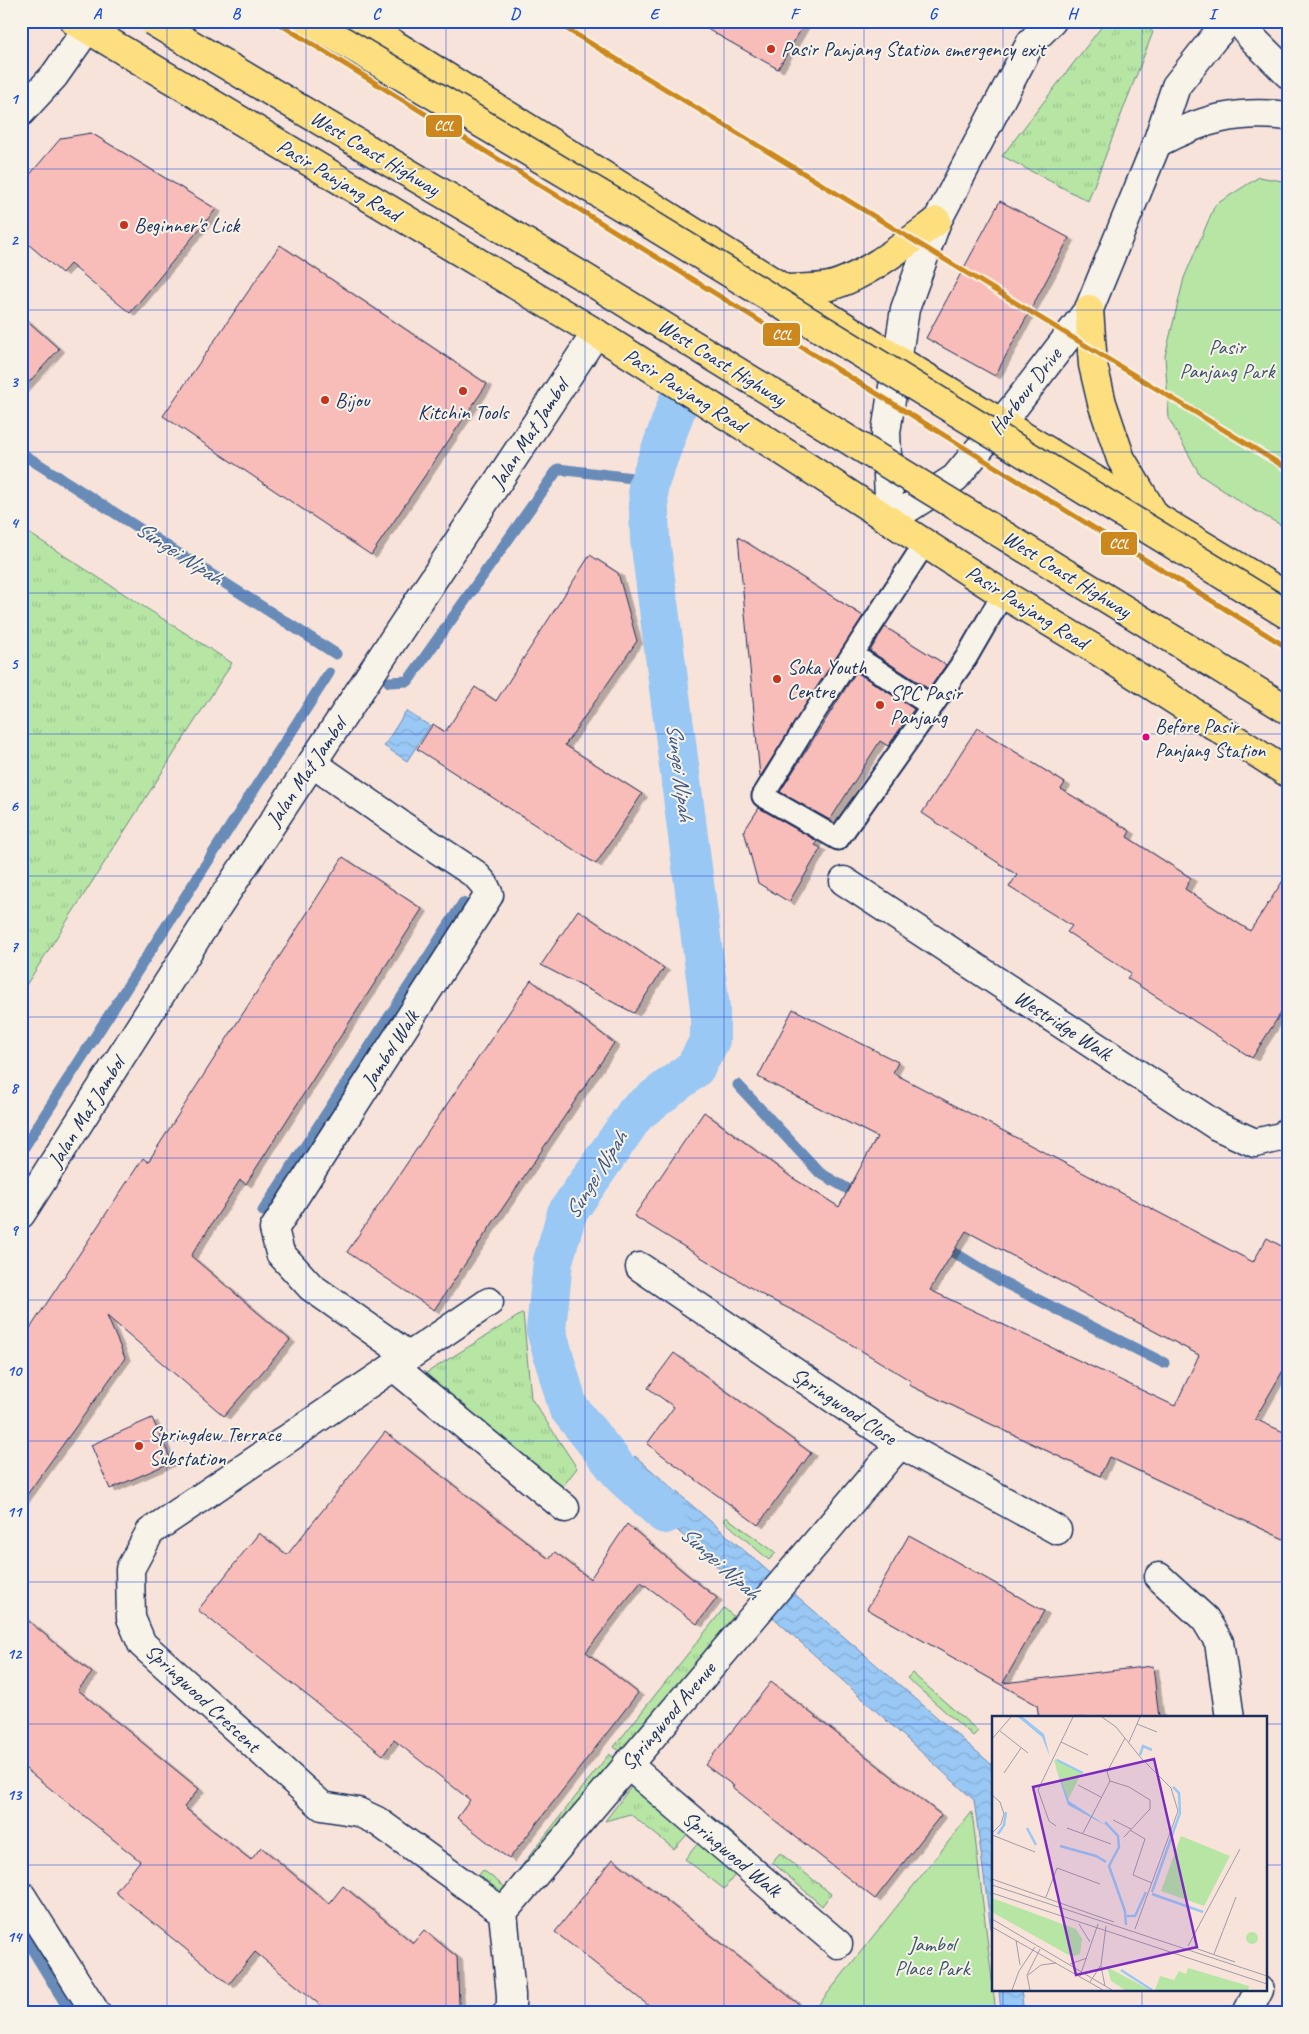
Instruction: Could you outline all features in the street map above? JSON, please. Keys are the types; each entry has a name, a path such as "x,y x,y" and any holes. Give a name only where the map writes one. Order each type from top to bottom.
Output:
{"main road":[{"name":"West Coast Highway","path":"152,21 582,276 1288,710"},
{"path":"309,21 635,215 1288,615"},
{"path":"357,21 898,360 1288,597"},
{"name":"Pasir Panjang Road","path":"80,25 596,333 1003,594 1098,651 1288,773"},
{"path":"787,289 829,286 851,278 894,252 937,221"},
{"path":"1089,309 1093,365 1102,403 1121,458 1155,516"}],"street":[{"path":"890,520 886,432 905,309 937,221 1033,31 1052,21"},
{"name":"Harbour Drive","path":"890,520 955,478 1089,309 1157,143 1176,86 1229,21"},
{"path":"1239,21 1288,74"},
{"path":"21,112 54,76 80,25"},
{"path":"1157,143 1181,130 1245,114 1288,116"},
{"name":"Jalan Mat Jambol","path":"21,1214 185,954 596,333"},
{"name":"Jambol Walk","path":"312,763 476,874 484,884 488,895 274,1229 280,1253 311,1288 402,1362"},
{"name":"Westridge Walk","path":"844,882 1217,1126 1255,1143 1285,1136 1288,1132"},
{"name":"Springwood Close","path":"640,1267 900,1444 1057,1530"},
{"name":"Springwood Crescent","path":"489,1302 150,1532 130,1569 132,1618 142,1644 322,1806 358,1812 378,1821 504,1912"},
{"path":"402,1362 565,1508"},
{"name":"Springwood Avenue","path":"504,1912 627,1764 900,1444"},
{"path":"1159,1577 1205,1619 1219,1642 1230,1716"},
{"name":"Springwood Walk","path":"627,1764 838,1944"},
{"path":"21,1895 96,2013"},
{"path":"504,1912 511,1995 511,2008 507,2013"},
{"path":"1248,2013 1258,1992"}],"lane":[{"path":"925,544 809,721 763,796 838,839 966,658 1003,594"},
{"path":"853,654 932,706"}],"green space":[{"path":"1106,21 1141,21 1153,32 1088,201 1002,156"},
{"name":"Pasir Panjang Park","path":"1259,177 1288,182 1288,529 1242,503 1200,475 1169,419 1165,356 1184,278 1215,205"},
{"path":"21,528 232,663 21,993"},
{"path":"523,1313 531,1398 577,1468 561,1489 423,1375"},
{"path":"726,1517 776,1553 769,1560 723,1520"},
{"path":"724,1608 734,1617 506,1900 477,1877 483,1870 505,1887 609,1754 618,1760 623,1753 614,1747"},
{"path":"912,1673 978,1731 973,1736 907,1678"},
{"path":"640,1775 697,1824 674,1849 630,1814 605,1821"},
{"name":"Jambol Place Park","path":"972,1812 996,2013 812,2013"},
{"path":"717,1820 753,1851 724,1889 685,1859"},
{"path":"780,1853 831,1894 822,1906 772,1862"}],"water":[{"path":"406,711 430,726 407,761 384,746"},
{"path":"635,1456 991,1764 992,1937 974,1800 622,1480"},
{"path":"999,1992 1021,1992 1024,2013 1001,2013"}],"building":[{"path":"693,21 806,21 778,69"},
{"path":"91,133 216,209 130,313 70,264 62,273 21,238 21,185 61,138"},
{"path":"1000,201 1069,238 995,376 926,338"},
{"name":"Bijou","path":"280,245 487,384 371,555 163,416"},
{"path":"21,315 59,349 21,391"},
{"name":"Soka Youth Centre","path":"738,537 863,616 760,777"},
{"path":"590,555 618,573 637,641 565,745 642,794 596,864 417,749 433,724 445,732 475,687 496,701"},
{"path":"885,627 946,665 929,689 870,651"},
{"path":"856,672 914,709 888,746 880,741 830,820 780,792"},
{"path":"977,728 1065,783 1061,789 1130,831 1127,837 1191,878 1185,889 1250,931 1288,873 1288,1002 1252,1058 1127,978 1131,973 1067,932 1072,926 1009,887 1017,875 922,813"},
{"path":"759,808 817,841 815,845 821,848 789,902 758,883 744,831"},
{"path":"343,857 422,909 246,1184 240,1180 191,1256 290,1340 224,1416 107,1316 125,1358 21,1503 21,1342 143,1158 148,1162"},
{"path":"578,910 664,968 634,1013 541,965"},
{"path":"531,980 614,1043 434,1310 347,1252"},
{"path":"793,1009 898,1062 893,1073 1253,1262 1267,1238 1288,1250 1288,1362 1255,1419 1288,1434 1288,1541 1109,1457 1100,1476 909,1385 911,1381 808,1318 766,1297 634,1216 704,1112 791,1177 839,1207 877,1137 758,1077","holes":["966,1231 1199,1355 1175,1406 930,1290"]},
{"path":"674,1353 811,1453 758,1525 647,1444 674,1407 648,1388"},
{"name":"Springdew Terrace Substation","path":"152,1418 172,1462 110,1489 91,1445"},
{"path":"385,1432 549,1559 555,1552 590,1579 627,1524 717,1598 697,1624 641,1582 623,1604 586,1652 638,1693 509,1859 457,1818 470,1800 394,1740 383,1755 198,1610 259,1533 287,1555"},
{"path":"909,1535 1044,1611 1003,1683 1153,1666 1159,1716 1039,1716 1037,1705 867,1609"},
{"path":"21,1615 92,1673 78,1690 199,1789 184,1807 211,1829 251,1860 261,1847 329,1904 343,1886 413,1943 424,1930 457,1957 459,2003 451,2013 330,2013 255,1952 229,1984 115,1892 140,1861 21,1765"},
{"path":"771,1682 941,1815 875,1899 705,1765"},
{"path":"613,1859 810,2013 658,2013 555,1932"}],"waterway":[{"name":"Sungei Nipah","path":"665,1514 624,1477 568,1407 546,1330 553,1261 567,1213 636,1113 695,1068 710,1040 710,1008 650,539 648,486 679,400"},
{"name":"Sungei Nipah","path":"21,453 336,654"},
{"name":"Sungei Nipah","path":"389,682 408,681 558,469 641,479 648,486"},
{"path":"21,1152 329,673"},
{"path":"263,1211 463,903"},
{"path":"738,1085 820,1173 860,1196"},
{"path":"940,1244 999,1280 1164,1363"},
{"path":"21,1931 71,2013"}],"transit line":[{"name":"CCL","path":"275,21 1288,648"},
{"name":"CCL","path":"554,21 1288,469"}],"place":[{"name":"Pasir Panjang Station emergency exit","path":"771,49"},
{"name":"Beginner's Lick","path":"124,225"},
{"name":"Kitchin Tools","path":"463,391"},
{"name":"Bijou","path":"325,400"},
{"name":"Soka Youth Centre","path":"777,679"},
{"name":"SPC Pasir Panjang","path":"880,705"},
{"name":"Before Pasir Panjang Station","path":"1146,737"},
{"name":"Springdew Terrace Substation","path":"139,1446"}]}
